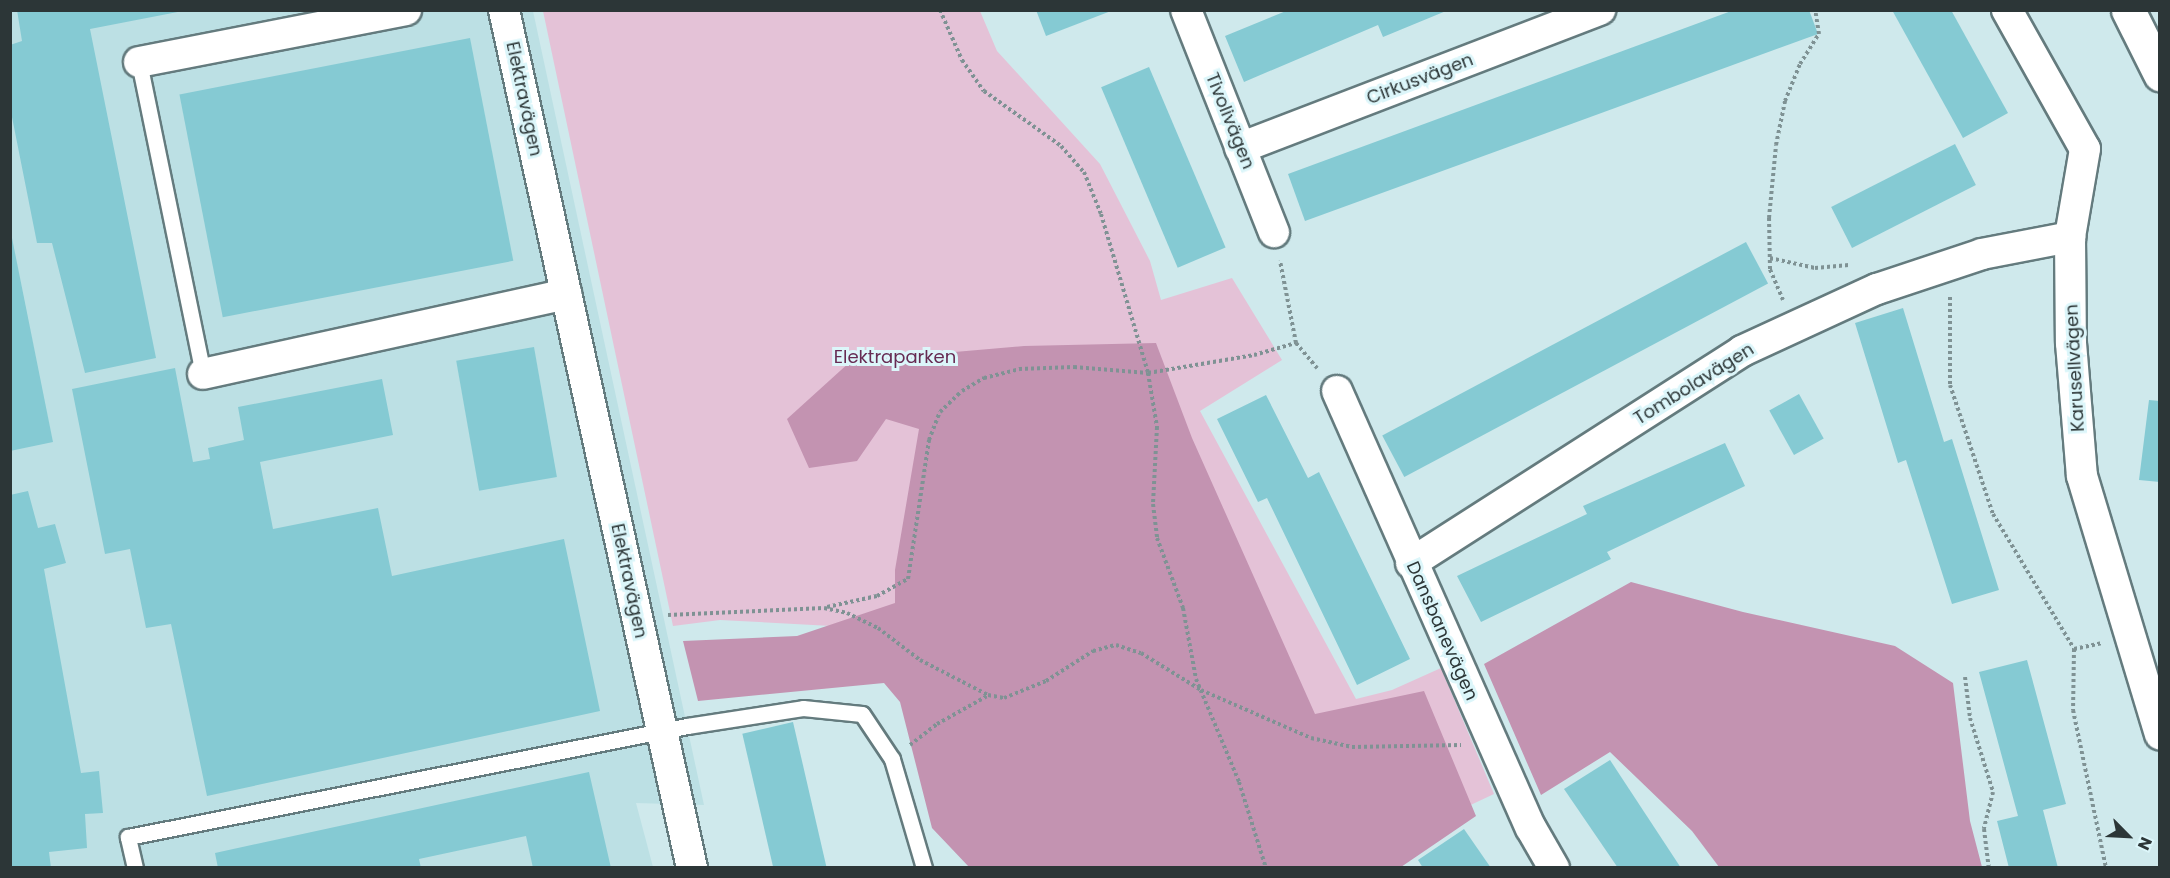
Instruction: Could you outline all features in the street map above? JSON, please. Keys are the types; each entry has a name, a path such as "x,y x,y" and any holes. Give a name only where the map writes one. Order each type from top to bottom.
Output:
{"highway":[{"path":"2128,10 2160,74"}],"street":[{"path":"139,62 406,10"},
{"name":"Elektravägen","path":"504,10 692,867"},
{"name":"Tivolivägen","path":"1186,10 1274,232"},
{"name":"Cirkusvägen","path":"1240,148 1600,10"},
{"name":"Karusellvägen","path":"2007,10 2085,149 2070,249 2071,343 2082,476 2160,735"},
{"name":"Tombolavägen","path":"1411,563 1742,351 1877,289 1982,254 2070,249"},
{"path":"203,374 566,294"},
{"name":"Dansbanevägen","path":"1337,391 1411,563 1531,828 1554,867"}],"lane":[{"path":"139,62 203,374"},
{"path":"135,867 128,837 662,731 803,708 862,714 892,759 923,867"}],"path":[{"path":"940,10 962,60 984,91 1061,146 1084,172 1101,214 1148,373 1157,427 1153,504 1157,538 1183,608 1202,690 1239,782 1266,867"},
{"path":"1788,311 1770,269 1769,218 1776,145 1785,100 1800,64 1820,34 1815,10"},
{"path":"661,615 708,610 824,608 877,596 908,579 929,440 940,412 962,391 984,378 1019,369 1074,367 1148,373 1254,355 1296,343 1274,232"},
{"path":"1770,258 1815,268 1856,264"},
{"path":"1948,285 1950,385 1994,514 2074,649 2073,710 2106,867"},
{"path":"824,608 879,628 920,660 988,695 1004,698 1022,693 1094,651 1116,645 1141,653 1202,690 1311,738 1352,747 1467,745"},
{"path":"2074,649 2111,642"},
{"path":"1965,677 1970,718 1993,792 1984,829 1989,867"},
{"path":"892,759 937,724 988,695"}],"shaded area":[{"path":"10,11 533,11 704,805 636,803 653,867 11,867"},
{"path":"1156,343 1192,438 1315,714 1424,691 1476,816 1401,867 969,867 932,828 900,702 884,683 698,701 683,641 797,636 895,603 895,570 919,429 886,419 857,461 809,468 787,419 851,361 1024,346"},
{"path":"1631,582 1743,612 1895,646 1953,683 1970,821 1982,867 1719,867 1692,831 1610,752 1541,795 1484,664"}],"green space":[{"name":"Elektraparken","path":"543,11 980,11 997,51 1100,164 1150,261 1161,300 1232,278 1282,360 1200,411 1356,699 1392,690 1441,668 1494,794 1430,824 850,627 720,620 673,626"}],"building":[{"path":"17,10 188,10 90,29 156,358 85,373 52,243 37,243 10,107 10,45 22,41"},
{"path":"1036,10 1111,10 1111,11 1046,36"},
{"path":"1734,10 1809,10 1818,34 1305,221 1288,174"},
{"path":"1892,10 1951,10 2008,113 1963,138"},
{"path":"1286,11 1446,11 1383,37 1378,25 1244,82 1225,36"},
{"path":"470,38 513,261 223,317 179,94"},
{"path":"1149,67 1226,247 1178,268 1101,87"},
{"path":"1955,144 1976,185 1852,248 1831,207"},
{"path":"10,228 53,442 10,451"},
{"path":"1746,242 1768,283 1404,477 1382,435"},
{"path":"1903,308 1944,442 1952,439 1999,590 1952,604 1906,460 1898,463 1855,323"},
{"path":"534,347 557,477 479,491 456,361"},
{"path":"175,368 193,462 210,459 208,448 244,440 238,407 382,379 393,435 260,462 273,529 378,508 392,576 564,539 600,711 207,796 171,624 146,628 130,549 105,554 72,389"},
{"path":"1799,394 1824,439 1794,455 1769,410"},
{"path":"1266,395 1308,478 1319,472 1410,659 1357,685 1267,498 1258,502 1217,419"},
{"path":"2149,400 2160,401 2160,482 2139,480"},
{"path":"1725,443 1745,486 1607,552 1611,559 1481,622 1457,576 1587,514 1583,506"},
{"path":"28,491 38,528 55,524 66,563 44,569 81,773 99,771 103,813 85,814 87,848 49,852 51,868 10,868 10,495"},
{"path":"2027,660 2066,804 2043,810 2058,868 2009,868 1997,821 2018,816 1979,672"},
{"path":"793,722 827,868 773,868 742,734"},
{"path":"1610,760 1681,868 1618,868 1564,789"},
{"path":"589,772 611,868 533,868 526,836 419,859 421,868 218,868 215,853"},
{"path":"1464,829 1491,868 1423,868 1418,860"}]}
